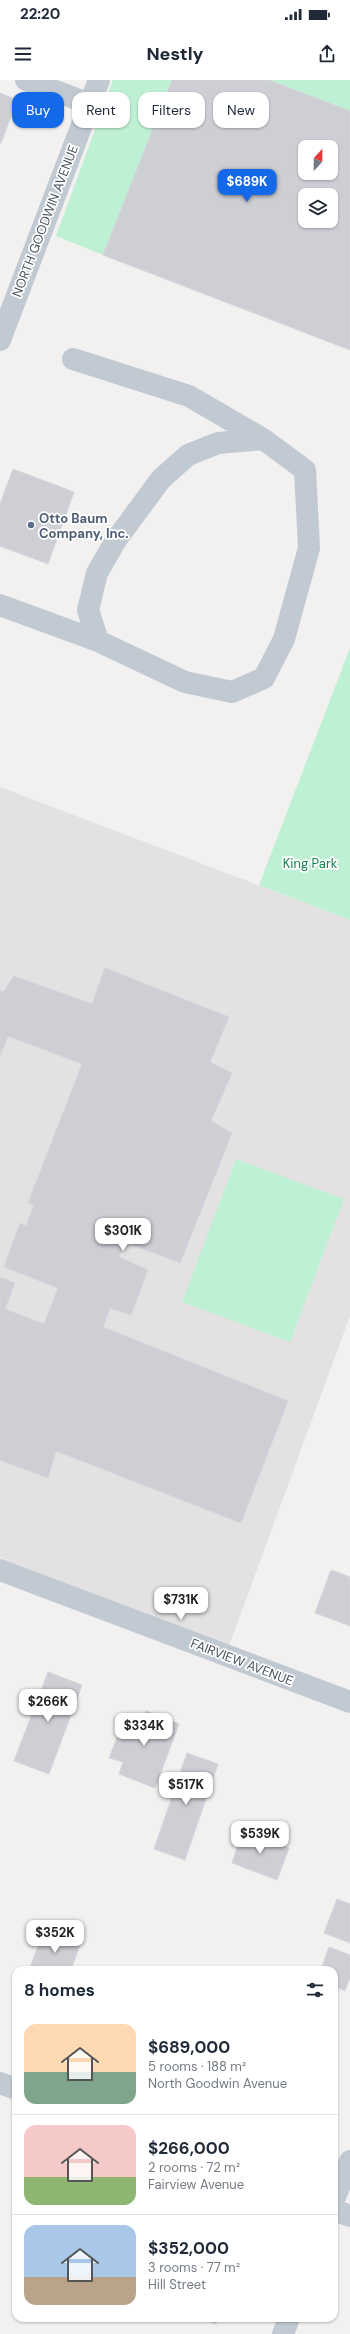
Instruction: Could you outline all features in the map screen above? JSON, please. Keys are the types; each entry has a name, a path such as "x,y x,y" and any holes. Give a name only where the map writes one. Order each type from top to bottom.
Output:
{"street":[{"path":"26,80 72,97"},
{"name":"NORTH GOODWIN AVENUE","path":"94,92 99,80"},
{"name":"NORTH GOODWIN AVENUE","path":"0,340 81,128"},
{"path":"0,605 98,642 185,682 232,692 264,678 284,639 308,548 305,470 263,439 189,396 73,359"},
{"path":"98,642 88,610 97,573 116,540 161,479 188,455 200,450 218,443 263,439"},
{"name":"FAIRVIEW AVENUE","path":"0,1570 350,1702"},
{"path":"0,2083 12,2088"},
{"path":"338,2190 350,2161"},
{"path":"338,2212 350,2216"},
{"path":"283,2334 288,2322"}],"shaded area":[{"path":"0,787 350,920 350,1316 229,1646 0,1558"}],"green space":[{"path":"113,80 172,80 167,92 138,92 138,128 153,128 103,255 56,236 95,128 130,128 130,92 109,92"},
{"path":"269,80 350,80 350,111"},
{"name":"King Park","path":"350,648 350,920 259,885"},
{"path":"236,1159 344,1199 290,1342 182,1302"}],"building":[{"path":"172,80 269,80 350,111 350,350 103,255 153,128 205,128 205,92 167,92"},
{"path":"0,93 12,98 12,113 0,143"},
{"name":"Otto Baum Company, Inc.","path":"13,469 74,492 48,564 0,546 0,504"},
{"path":"105,968 229,1017 210,1062 232,1073 211,1121 232,1133 180,1263 125,1242 119,1257 148,1270 131,1315 110,1308 103,1327 288,1401 241,1523 56,1451 48,1478 0,1460 0,1277 15,1283 5,1309 44,1324 58,1288 4,1267 20,1223 26,1226 34,1205 28,1203 82,1064 8,1036 0,1056 0,990 3,992 14,976 92,1004"},
{"path":"331,1570 350,1577 350,1626 315,1613"},
{"path":"48,1672 82,1685 49,1774 14,1761"},
{"path":"146,1711 179,1724 155,1788 119,1774 123,1762 109,1758 127,1713 143,1719"},
{"path":"187,1753 218,1764 185,1860 154,1849"},
{"path":"243,1831 289,1848 277,1880 232,1863"},
{"path":"337,1899 350,1904 350,1943 324,1933"},
{"path":"44,1931 80,1945 72,1966 31,1966"},
{"path":"329,1947 350,1955 350,1978 345,1991 338,1988 338,1966 322,1966"}],"place":[{"name":"Otto Baum Company, Inc.","path":"31,525"}]}
